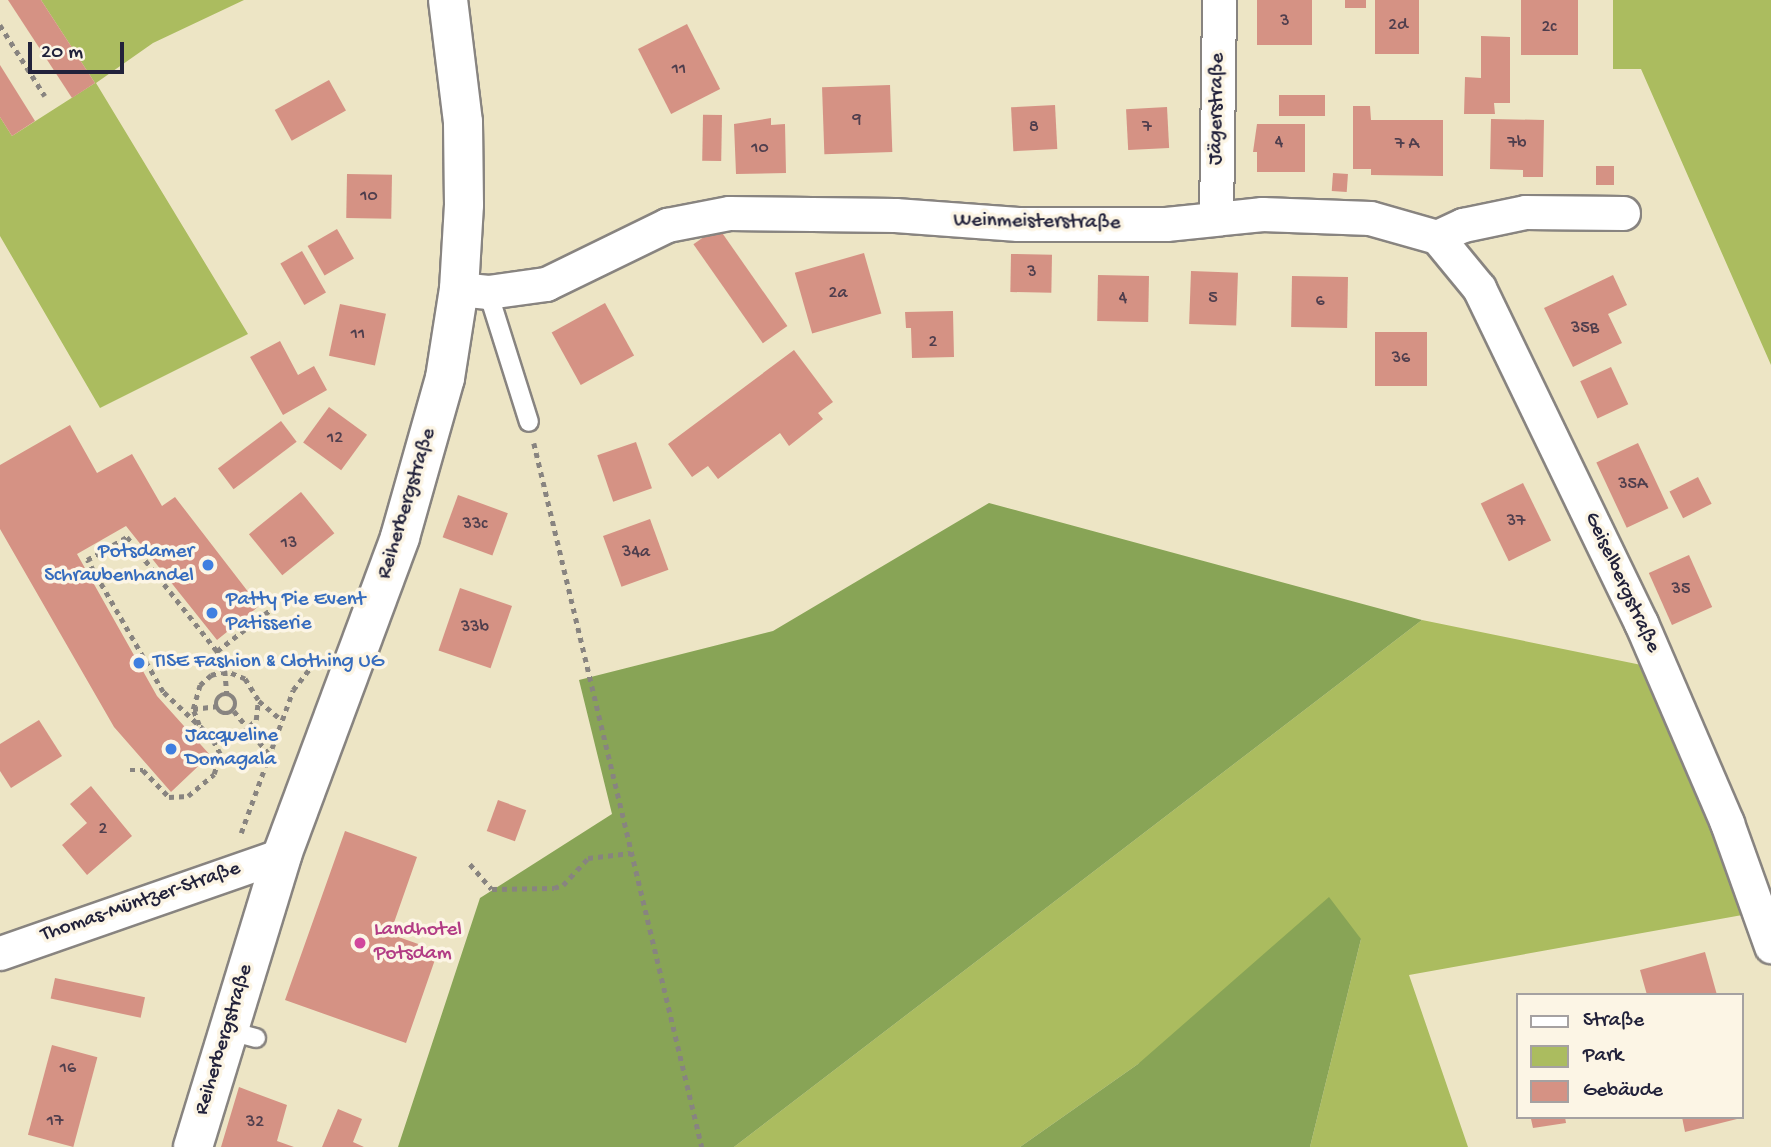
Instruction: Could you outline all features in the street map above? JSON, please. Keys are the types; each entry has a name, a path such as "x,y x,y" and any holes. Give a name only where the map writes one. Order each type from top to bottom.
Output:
{"street":[{"name":"Reiherbergstraße","path":"193,1147 241,1034 282,855 415,488 445,378 474,290 463,122 448,0"},
{"name":"Jägerstraße","path":"1216,218 1219,0"},
{"path":"1437,237 1463,225 1525,212 1623,213"},
{"name":"Weinmeisterstraße","path":"474,290 547,284 667,225 719,214 895,215 1018,224 1166,224 1262,214 1370,218 1437,237"},
{"name":"Geiselbergstraße","path":"1437,237 1479,288 1642,623 1727,823 1771,946"},
{"name":"Thomas-Müntzer-Straße","path":"0,953 282,855"}],"lane":[{"path":"474,290 529,422"}],"path":[{"path":"0,25 45,96"},
{"path":"529,422 702,1147"},
{"path":"130,770 143,770 169,797 188,796 214,774 220,754 211,737 163,692 87,560 127,537 217,651 225,671 227,694 232,698 233,711 270,755"},
{"path":"217,651 274,607"},
{"path":"238,842 293,690 319,657"},
{"path":"225,671 245,679 258,700 282,720"},
{"path":"199,726 193,709 200,685 225,671"},
{"path":"227,694 219,697 216,706 220,713 233,711"},
{"path":"211,737 246,729 256,720 258,700"},
{"path":"193,709 216,706"},
{"path":"470,863 492,888 554,887 563,885 588,858 631,853"}],"green space":[{"path":"41,0 244,0 153,43 96,83 248,334 100,408 0,236 0,117 12,136 95,83"},
{"path":"1613,0 1771,0 1771,365 1641,69 1613,69"},
{"path":"989,503 1422,620 734,1147 398,1147 480,898 612,814 579,680 773,631"},
{"path":"1422,620 1661,669 1759,912 1409,975 1468,1147 1310,1147 1361,939 1138,1064 1020,1147 734,1147"},
{"path":"1329,897 1361,939 1310,1147 1020,1147 1138,1064"}],"building":[{"path":"8,0 41,0 95,83 72,98"},
{"path":"1257,0 1312,0 1312,45 1257,45"},
{"path":"1345,0 1366,0 1366,8 1345,8"},
{"path":"1375,0 1419,0 1419,54 1375,54"},
{"path":"1521,0 1578,0 1578,55 1521,55"},
{"path":"687,24 720,89 671,114 638,49"},
{"path":"1481,36 1510,37 1510,103 1494,103 1495,114 1464,114 1465,77 1481,78"},
{"path":"0,65 35,121 12,136 0,117"},
{"path":"329,80 346,111 292,141 275,110"},
{"path":"890,85 892,152 824,154 822,87"},
{"path":"1279,95 1325,95 1325,116 1279,116"},
{"path":"1055,105 1057,149 1013,151 1011,107"},
{"path":"1353,106 1370,106 1371,120 1443,120 1443,176 1371,175 1371,169 1353,169"},
{"path":"1167,107 1169,148 1128,150 1126,109"},
{"path":"703,115 722,115 721,161 702,161"},
{"path":"771,118 771,125 785,124 786,173 736,174 734,124"},
{"path":"1491,119 1544,120 1543,177 1523,177 1523,170 1490,169"},
{"path":"1257,124 1305,124 1305,172 1257,172 1257,152 1253,152"},
{"path":"1596,166 1614,166 1614,185 1596,185"},
{"path":"1333,173 1348,174 1347,192 1332,191"},
{"path":"347,174 392,175 391,219 346,218"},
{"path":"718,227 787,326 763,343 693,244"},
{"path":"337,229 354,258 325,275 308,246"},
{"path":"302,251 326,293 304,305 280,264"},
{"path":"864,253 881,314 812,333 795,273"},
{"path":"1011,254 1052,255 1051,293 1010,292"},
{"path":"1191,271 1238,273 1236,326 1189,324"},
{"path":"1098,275 1149,276 1148,322 1097,321"},
{"path":"1613,275 1627,305 1608,314 1622,343 1573,367 1544,308"},
{"path":"1292,276 1348,277 1347,328 1291,327"},
{"path":"605,303 634,355 581,385 552,333"},
{"path":"340,304 386,314 375,366 329,356"},
{"path":"953,311 954,357 912,358 911,328 906,328 905,312"},
{"path":"1375,332 1427,332 1427,386 1375,386"},
{"path":"280,341 298,375 314,366 327,390 283,415 250,357"},
{"path":"794,350 833,402 818,413 823,419 789,446 780,433 718,479 708,466 692,477 668,444"},
{"path":"1611,367 1628,404 1598,419 1580,381"},
{"path":"329,407 367,435 341,470 303,443"},
{"path":"281,421 297,442 234,489 218,469"},
{"path":"70,425 97,473 132,454 162,506 175,497 259,606 217,640 126,526 77,554 157,696 210,755 171,792 114,727 0,529 0,465"},
{"path":"636,442 652,488 613,502 597,455"},
{"path":"1638,443 1668,508 1627,528 1596,462"},
{"path":"1698,477 1712,504 1683,518 1669,492"},
{"path":"1523,483 1551,541 1509,561 1481,504"},
{"path":"301,492 334,533 282,575 249,534"},
{"path":"458,495 508,513 492,555 443,537"},
{"path":"650,519 668,570 621,587 603,536"},
{"path":"1689,555 1712,607 1672,625 1649,573"},
{"path":"460,588 512,606 491,668 439,650"},
{"path":"39,720 62,756 11,788 0,771 0,744"},
{"path":"91,786 132,836 87,875 62,845 87,823 70,804"},
{"path":"498,800 526,810 515,841 487,831"},
{"name":"Landhotel Potsdam","path":"345,831 417,857 390,934 438,951 406,1043 285,1000"},
{"path":"1705,952 1716,993 1646,993 1640,970"},
{"path":"55,978 145,997 141,1018 51,999"},
{"path":"52,1045 97,1057 73,1147 28,1135"},
{"path":"239,1087 287,1105 277,1141 294,1147 221,1147"},
{"path":"338,1109 362,1119 353,1142 364,1147 322,1147"},
{"path":"1531,1119 1565,1119 1566,1123 1533,1128"},
{"path":"1682,1119 1737,1119 1685,1132"}],"place":[{"name":"Potsdamer Schraubenhandel","path":"208,565"},
{"name":"Patty Pie Event Patisserie","path":"212,613"},
{"name":"TISE Fashion & Clothing UG","path":"139,663"},
{"name":"Jacqueline Domagala","path":"171,749"},
{"name":"Landhotel Potsdam","path":"360,943"}]}
